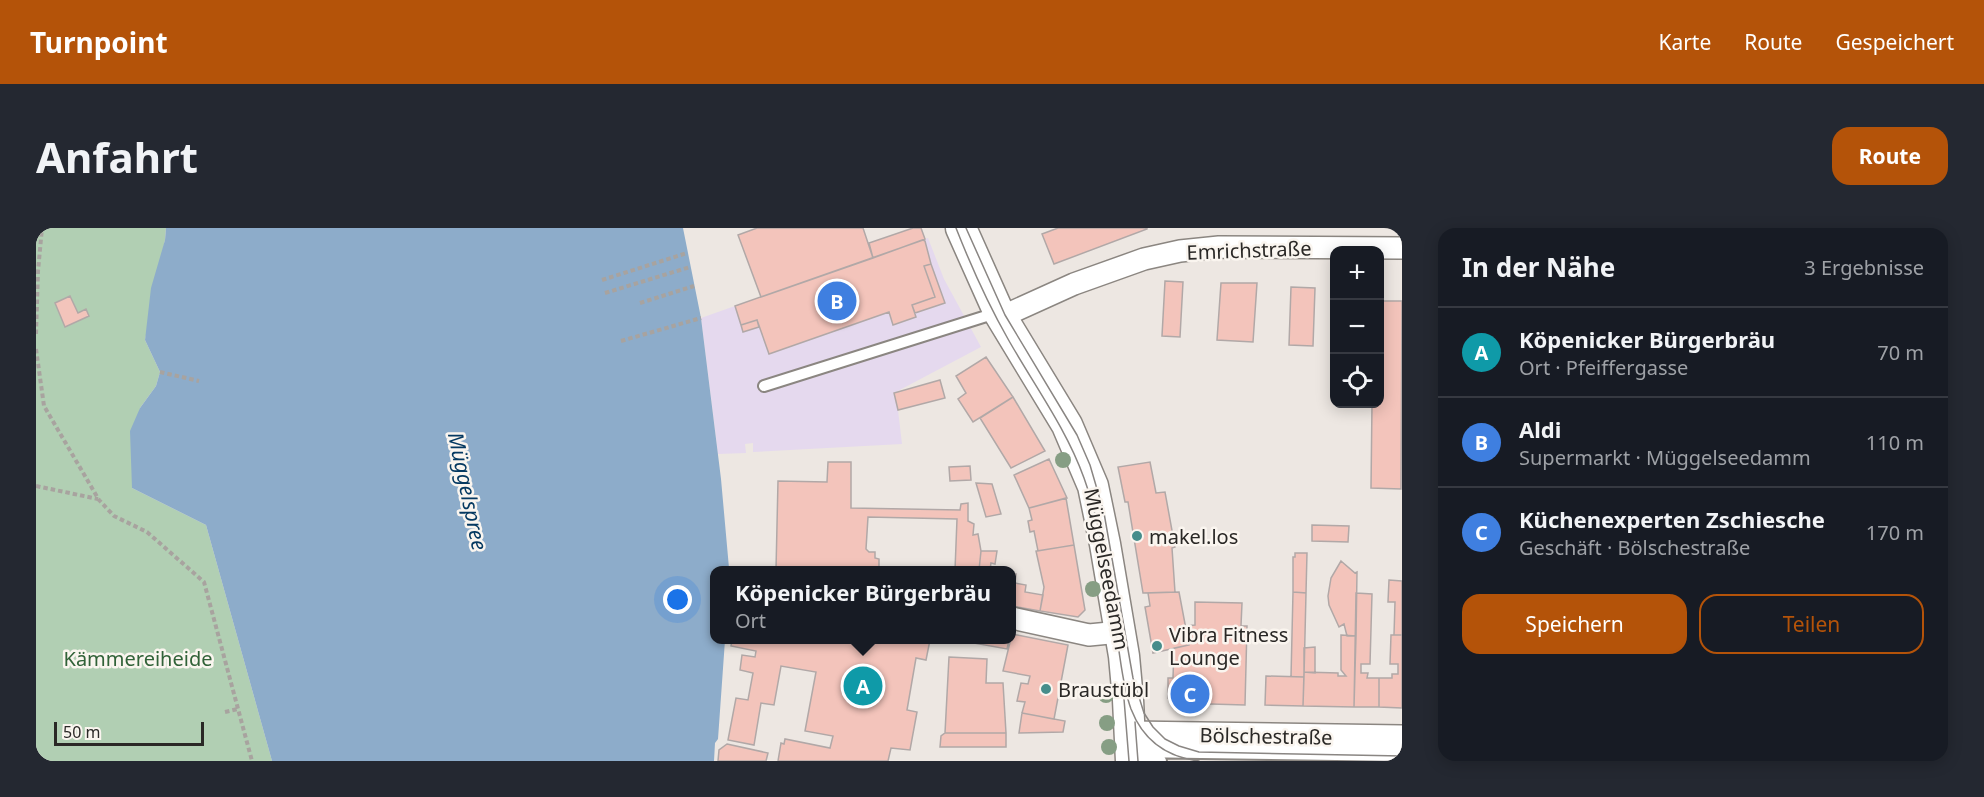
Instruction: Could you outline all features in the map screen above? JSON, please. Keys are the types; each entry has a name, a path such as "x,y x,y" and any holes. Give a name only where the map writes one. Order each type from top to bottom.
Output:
{"main road":[{"name":"Müggelseedamm","path":"961,228 1000,315 1067,425 1089,477 1105,544 1120,632 1131,752"}],"street":[{"name":"Emrichstraße","path":"1000,315 1074,284 1144,259 1180,251 1219,247 1402,248"},
{"path":"1016,619 1089,635 1120,632"},
{"name":"Bölschestraße","path":"1131,752 1402,739"}],"lane":[{"path":"764,386 1000,315"},
{"path":"1131,752 1402,756"},
{"path":"1131,752 1161,761"}],"path":[{"path":"36,334 37,271 42,228"},
{"path":"602,280 687,253"},
{"path":"605,293 690,267"},
{"path":"640,303 694,286"},
{"path":"621,341 701,318"},
{"path":"36,349 44,406 99,500 114,516 147,532 204,582 252,761"},
{"path":"160,372 199,381"},
{"path":"36,486 99,500"},
{"path":"225,712 238,709"},
{"path":"36,758 41,761"}],"shaded area":[{"path":"928,238 944,279 981,347 894,393 902,444 753,452 753,443 745,444 746,453 718,454 701,318"}],"green space":[{"name":"Kämmereiheide","path":"36,228 166,228 145,340 160,372 156,386 140,408 132,488 206,525 272,761 36,761"}],"water":[{"name":"Müggelspree","path":"166,228 683,228 701,318 721,479 729,566 710,566 710,644 725,644 718,739 715,743 714,761 272,761 206,525 132,488 130,431 140,408 156,386 160,372 145,340 151,288 165,240"}],"building":[{"path":"757,228 863,228 873,258 761,297 738,235"},
{"path":"913,228 921,228 925,239 873,258 869,243"},
{"path":"1058,228 1147,229 1054,264 1042,234"},
{"path":"923,240 931,264 924,266 935,297 912,305 916,317 893,325 889,312 769,354 757,320 741,325 735,306"},
{"path":"931,264 945,303 915,313 912,305 935,297 924,266"},
{"path":"1165,281 1183,282 1180,337 1162,336"},
{"path":"1221,283 1257,283 1253,342 1217,340"},
{"path":"1291,287 1315,288 1313,346 1289,345"},
{"path":"70,296 78,313 86,309 89,316 65,327 55,303"},
{"path":"1384,301 1402,301 1401,489 1371,488 1372,408 1384,408"},
{"path":"757,320 759,327 743,332 741,325"},
{"path":"986,357 1013,397 973,422 958,399 966,393 956,376"},
{"path":"940,380 945,398 898,410 894,393"},
{"path":"1013,397 1045,451 1011,468 980,418"},
{"path":"1049,459 1067,498 1029,508 1014,475"},
{"path":"828,462 851,462 851,508 960,510 961,504 968,503 968,521 974,524 973,535 978,534 981,551 979,566 955,566 957,519 868,517 866,549 869,552 875,552 875,558 879,559 879,566 776,566 778,481 827,482"},
{"path":"1150,462 1156,493 1165,492 1175,547 1172,548 1175,592 1143,593 1128,502 1125,502 1118,467"},
{"path":"970,466 971,480 950,481 949,467"},
{"path":"976,483 992,484 1001,514 986,517"},
{"path":"1066,498 1074,545 1038,551 1034,531 1030,532 1028,521 1032,520 1029,508"},
{"path":"1312,525 1349,526 1348,542 1312,541"},
{"path":"1074,545 1085,610 1078,617 1040,611 1044,587 1036,551"},
{"path":"981,551 997,551 995,564 979,566"},
{"path":"1295,553 1307,553 1306,593 1293,592"},
{"path":"1341,561 1355,573 1357,572 1356,636 1347,636 1344,624 1339,627 1329,605 1331,578"},
{"path":"1389,580 1402,581 1402,635 1394,635 1395,602 1388,602"},
{"path":"1016,583 1026,585 1025,592 1043,595 1040,611 1016,607"},
{"path":"1179,592 1189,645 1153,653 1145,607 1150,606 1148,593"},
{"path":"1293,592 1306,593 1304,677 1291,677"},
{"path":"1356,593 1372,594 1370,664 1361,664 1361,673 1368,673 1367,678 1379,678 1379,707 1354,707"},
{"path":"1195,602 1242,603 1241,626 1247,626 1245,705 1176,703 1176,698 1168,698 1168,678 1173,678 1174,648 1189,645 1185,626 1195,625"},
{"path":"1016,635 1068,645 1054,719 1022,713 1025,702 1017,701 1021,683 1028,684 1030,676 1003,671 1010,644 1016,644"},
{"path":"1341,635 1356,636 1354,707 1303,706 1304,672 1338,673 1338,676 1346,676 1341,670"},
{"path":"1391,635 1402,635 1402,708 1379,707 1379,678 1392,678 1392,674 1398,674 1398,664 1390,664"},
{"path":"731,644 929,644 926,660 916,658 907,710 917,712 910,750 891,748 888,761 778,761 781,743 784,744 785,739 830,748 833,736 805,731 816,672 781,666 774,705 761,703 754,745 728,740 736,698 748,700 753,673 740,670 742,655 755,657 756,651 731,646"},
{"path":"979,644 1008,644 1007,649"},
{"path":"1315,647 1315,673 1304,672 1304,648"},
{"path":"949,657 987,659 986,683 1003,683 1006,733 945,733"},
{"path":"1266,676 1304,677 1303,706 1265,705"},
{"path":"1022,713 1065,721 1063,732 1019,733"},
{"path":"945,733 1006,733 1006,747 940,747 941,736"},
{"path":"727,744 768,753 766,761 718,761 719,750"}],"tram line":[{"path":"956,228 994,312 1059,424 1084,478 1100,535 1124,681 1136,720 1149,738 1166,751 1176,756 1199,761"},
{"path":"966,228 1005,315 1077,435 1090,465 1104,513 1133,678 1144,713 1153,727 1165,739 1199,752 1402,756"},
{"path":"1124,699 1129,761"},
{"path":"1135,722 1138,761"}],"place":[{"name":"Aldi","path":"837,301"},
{"name":"makel.los","path":"1137,536"},
{"name":"Vibra Fitness Lounge","path":"1157,646"},
{"name":"Köpenicker Bürgerbräu","path":"863,686"},
{"name":"Braustübl","path":"1046,689"},
{"name":"Küchenexperten Zschiesche","path":"1190,694"}]}
